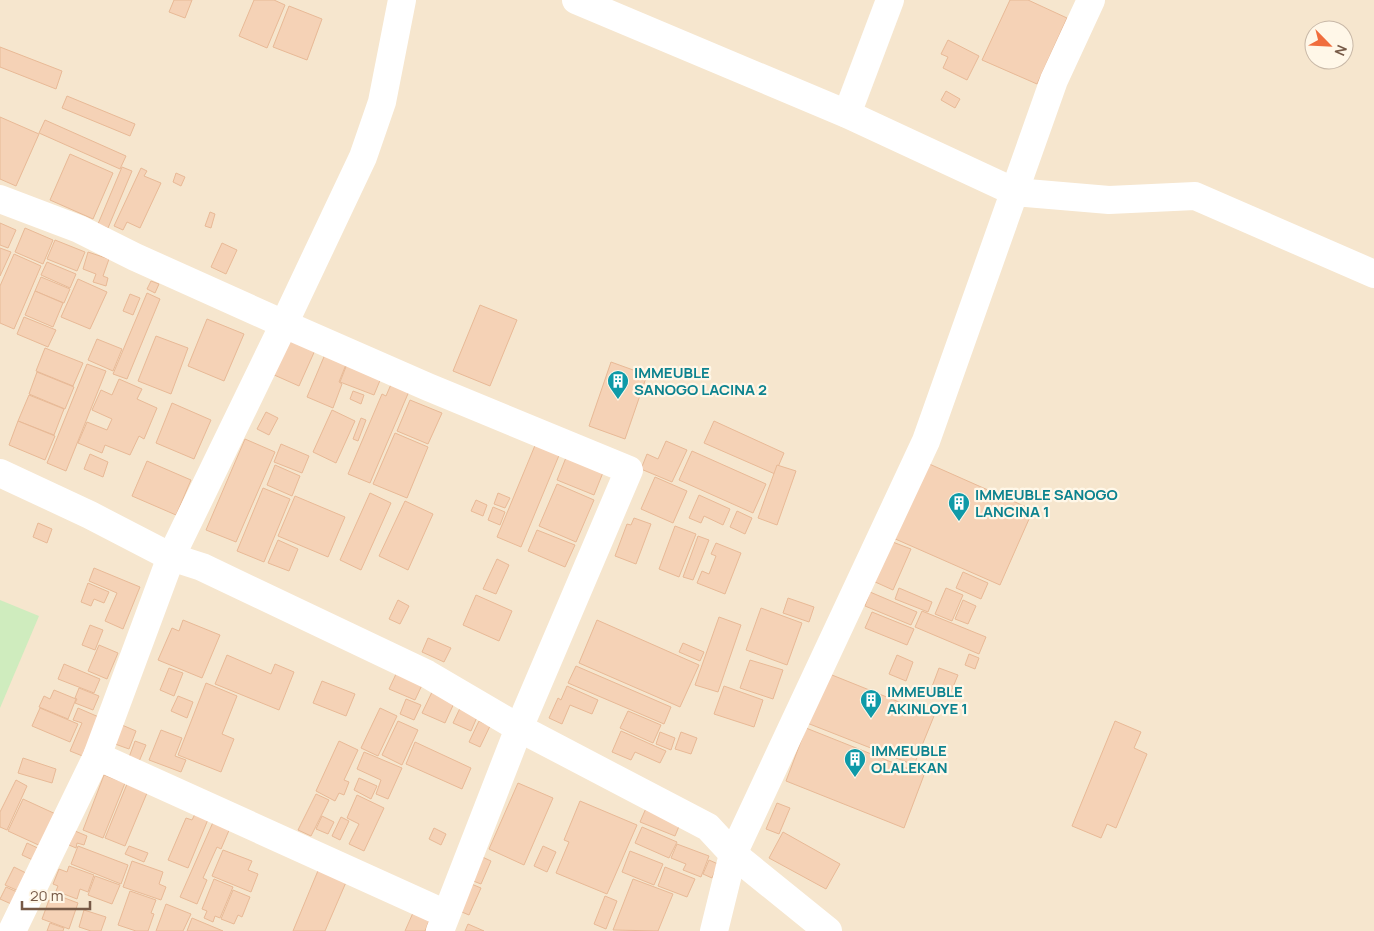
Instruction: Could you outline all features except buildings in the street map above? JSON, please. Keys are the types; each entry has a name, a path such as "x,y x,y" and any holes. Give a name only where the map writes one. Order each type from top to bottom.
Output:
{"street":[{"path":"12,931 97,756 171,557 363,157 382,102 402,0"},
{"path":"576,0 847,114 1015,192 1109,200 1195,196 1374,274"},
{"path":"847,114 890,0"},
{"path":"714,931 733,854 926,442 1054,80 1091,0"},
{"path":"0,199 79,229 135,257 284,324 428,387 629,470 519,728 443,922 97,756"},
{"path":"0,472 90,515 171,557 202,567 428,674 519,728 708,827 733,854 828,931"}],"shaded area":[{"path":"0,0 1374,0 1374,931 0,931"}],"green space":[{"path":"0,600 39,616 0,708"}],"place":[{"name":"IMMEUBLE SANOGO LACINA 2","path":"618,400"},
{"name":"IMMEUBLE SANOGO LANCINA 1","path":"959,522"},
{"name":"IMMEUBLE AKINLOYE 1","path":"871,719"},
{"name":"IMMEUBLE OLALEKAN","path":"855,778"}]}
